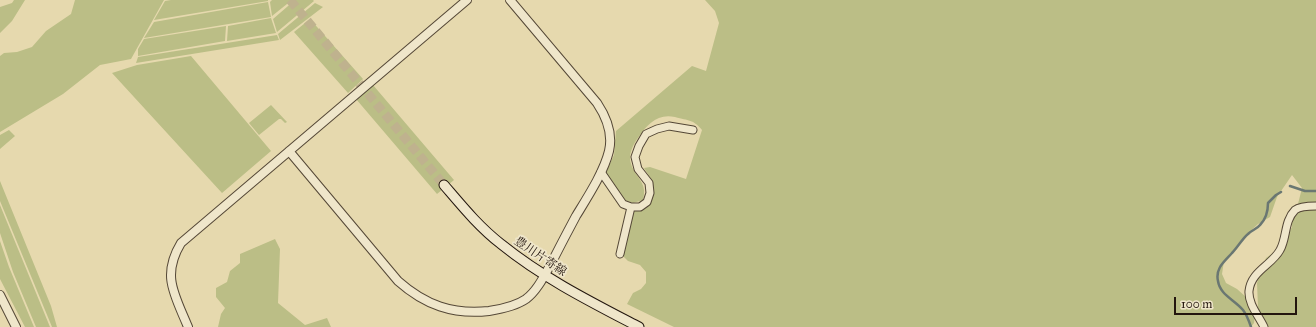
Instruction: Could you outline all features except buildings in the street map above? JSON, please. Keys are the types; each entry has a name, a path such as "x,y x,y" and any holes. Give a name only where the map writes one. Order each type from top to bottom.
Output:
{"main road":[{"name":"豊川片寄線","path":"444,185 477,223 522,261 579,296 639,327"}],"street":[{"path":"188,327 173,291 170,272 175,253 181,243 467,0"},
{"path":"289,151 398,281 408,290 430,303 454,311 468,312 506,308 526,299 534,291 545,275 600,172 609,152 610,143 608,124 597,103 510,0"},
{"path":"600,172 623,204 631,207 640,207 647,202 650,193 649,183 638,169 636,157 639,146 646,134 656,129 668,126 693,130"},
{"path":"1264,327 1250,299 1250,285 1257,273 1276,256 1281,249 1288,224 1293,213 1300,208 1316,206"},
{"path":"620,254 631,207"},
{"path":"0,295 16,327"}],"green space":[{"path":"14,0 25,0 12,21 0,33 0,7 12,3"},
{"path":"75,0 164,0 131,59 100,65 63,94 0,132 0,56 4,53 17,52 32,47 46,31 71,14"},
{"path":"272,0 292,0 272,16 270,2"},
{"path":"295,0 314,1 277,32 273,19"},
{"path":"705,0 1316,0 1316,327 1265,327 1258,307 1257,283 1266,258 1280,248 1292,227 1291,215 1298,204 1302,188 1292,175 1277,197 1270,217 1258,224 1245,236 1224,261 1222,274 1226,283 1237,289 1246,297 1255,313 1254,323 1251,327 674,327 627,304 633,293 641,289 646,283 646,272 640,265 628,261 621,254 634,210 645,208 651,202 653,197 651,178 644,168 650,167 686,179 702,130 690,121 669,116 658,118 645,128 631,150 630,155 633,169 644,188 643,200 633,203 625,200 605,174 614,155 616,131 692,66 706,71 719,23 715,11"},
{"path":"165,1 268,1 154,20"},
{"path":"268,2 271,17 144,38 154,22"},
{"path":"315,3 323,7 280,40 278,34"},
{"path":"271,18 276,33 227,41 228,26"},
{"path":"310,19 363,79 348,93 294,32"},
{"path":"226,26 225,41 138,56 138,49 144,39"},
{"path":"277,35 279,40 136,63 138,57"},
{"path":"191,56 271,151 222,193 112,73 137,65"},
{"path":"373,85 454,180 437,194 356,99"},
{"path":"271,105 287,122 285,123 279,119 259,135 249,123"},
{"path":"9,130 15,136 0,149 0,135"},
{"path":"0,181 51,306 57,327 52,327 0,201"},
{"path":"0,205 50,327 36,327 13,272 0,233"},
{"path":"275,239 280,249 278,303 305,325 327,318 331,327 218,327 221,314 225,308 216,297 216,288 227,282 230,271 240,263 240,254"},
{"path":"0,241 34,327 25,327 0,279"}],"waterway":[{"path":"1290,186 1305,191 1316,191"},
{"path":"1251,327 1247,316 1240,306 1225,294 1219,286 1217,276 1221,265 1244,238 1262,223 1268,209 1268,203 1281,192"}],"tunnel":[{"path":"290,0 444,185"}]}
